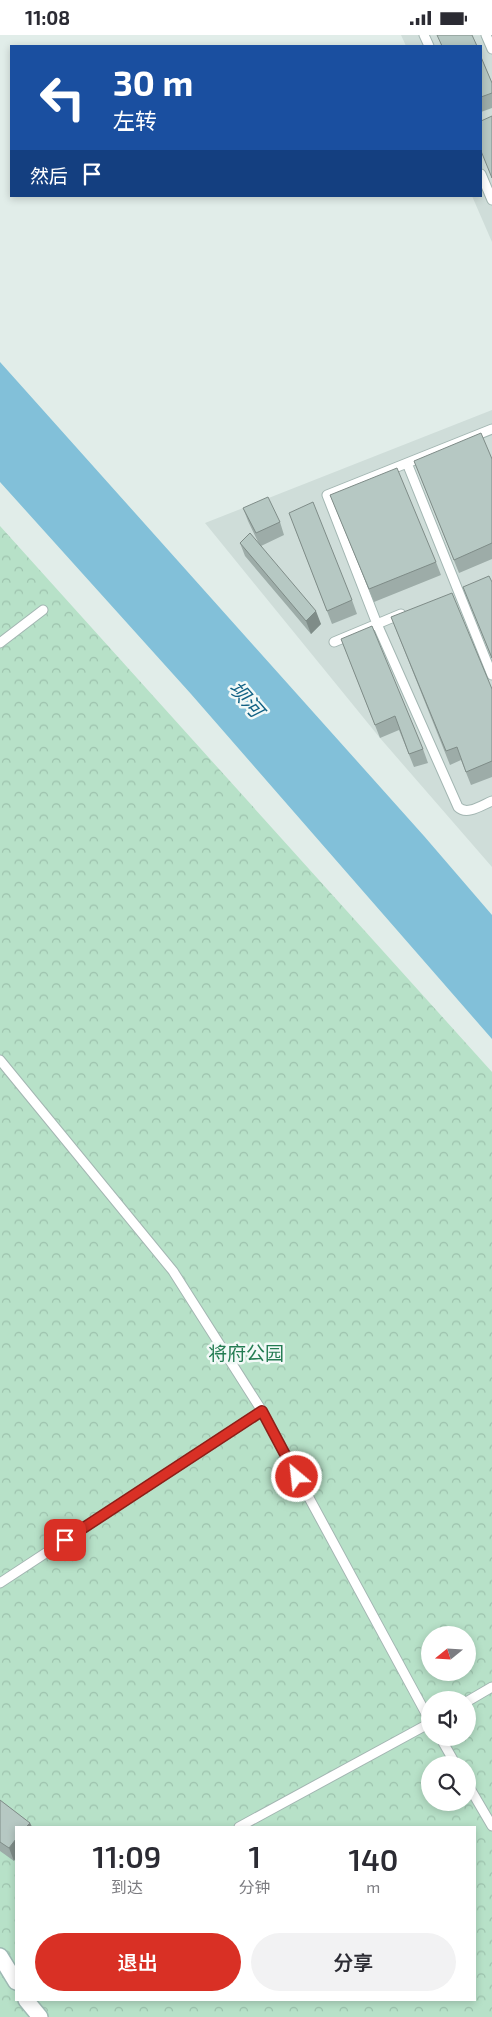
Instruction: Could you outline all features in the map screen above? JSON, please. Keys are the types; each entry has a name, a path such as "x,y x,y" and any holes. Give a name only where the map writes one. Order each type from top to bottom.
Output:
{"main road":[{"path":"0,1956 15,1978"},
{"path":"27,2001 40,2017"}],"lane":[{"path":"486,35 492,49"},
{"path":"482,176 492,200"},
{"path":"492,429 327,495 377,624 458,807 462,811 467,811 492,801"},
{"path":"407,463 463,590 492,675"},
{"path":"449,595 463,590"},
{"path":"334,642 413,609"},
{"path":"0,643 43,610"},
{"path":"0,1061 173,1271 262,1411 421,1705"},
{"path":"0,1583 262,1411"},
{"path":"476,1696 492,1687"},
{"path":"241,1826 421,1727"},
{"path":"476,1799 492,1826"}],"shaded area":[{"path":"401,35 492,35 492,242 472,197 482,197 482,45 406,45"},
{"path":"492,410 492,867 380,738 205,523"}],"green space":[{"name":"将府公园","path":"0,526 492,1072 492,2017 0,2017"}],"water":[{"name":"坝河","path":"0,362 424,836 492,915 492,1039 191,694 0,482"}],"building":[{"path":"437,35 472,35 477,45 442,45"},
{"path":"482,59 492,83 492,93 482,97"},
{"path":"492,116 492,178 482,153 482,121"},
{"path":"481,433 492,459 492,543 454,560 414,461"},
{"path":"397,468 436,562 369,589 330,495"},
{"path":"268,497 280,522 256,533 243,508"},
{"path":"313,502 352,600 327,611 289,513"},
{"path":"250,533 316,611 306,621 240,543"},
{"path":"489,576 492,582 492,658 463,587"},
{"path":"452,593 492,689 492,761 466,772 457,747 446,751 391,617"},
{"path":"372,626 423,749 409,754 395,716 375,725 341,639"},
{"path":"0,1800 30,1823 27,1826 15,1826 15,1840 9,1848 0,1842"}],"route":[{"path":"65,1540 262,1411 297,1477"}]}
